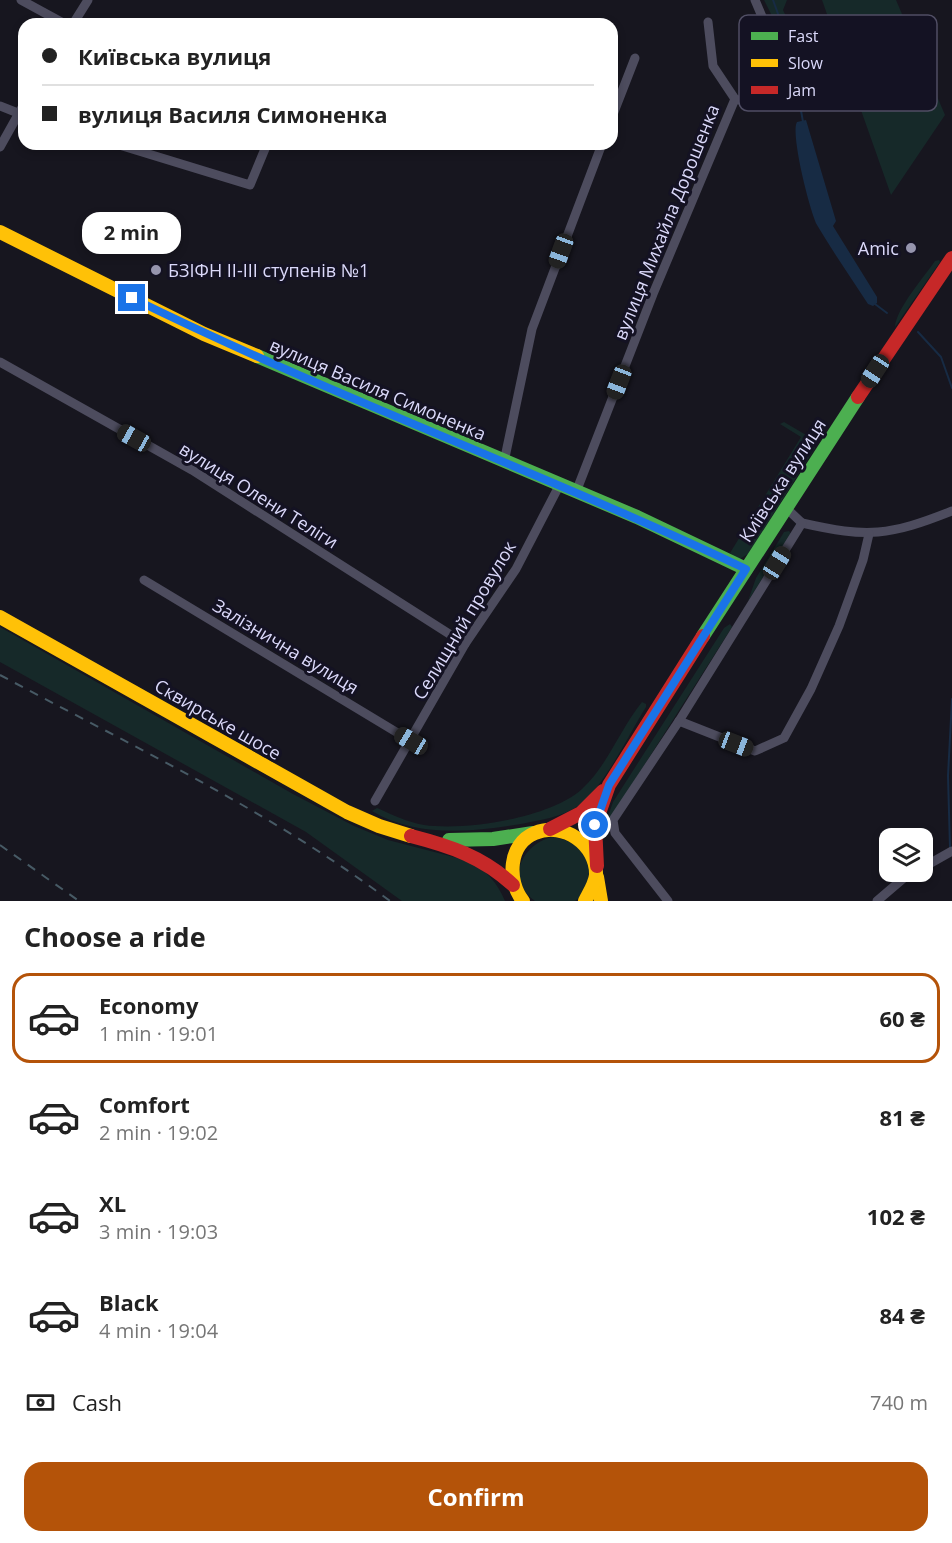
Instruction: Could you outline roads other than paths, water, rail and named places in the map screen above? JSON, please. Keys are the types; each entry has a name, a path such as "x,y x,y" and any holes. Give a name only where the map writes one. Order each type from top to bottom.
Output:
{"main road":[{"name":"вулиця Василя Симоненка","path":"0,232 204,334 559,486 637,517 746,569"},
{"name":"Київська вулиця","path":"542,831 581,813 609,785 785,507 952,258"},
{"name":"Сквирське шосе","path":"0,617 347,812 389,830 425,839 483,859 518,895"},
{"name":"Київська вулиця","path":"597,871 595,825 609,785"},
{"name":"Сквирське шосе","path":"425,839 472,841 542,831"},
{"path":"518,895 513,858 519,847 542,831 572,833 588,845 597,871 601,901"},
{"path":"585,901 597,871"}],"street":[{"path":"21,0 54,18"},
{"path":"77,18 88,0"},
{"path":"755,0 761,15"},
{"path":"708,22 713,66 735,99 739,100"},
{"path":"618,102 635,58"},
{"name":"вулиця Михайла Дорошенка","path":"576,492 653,294 735,99"},
{"path":"0,106 18,114"},
{"path":"0,147 18,120"},
{"path":"136,150 250,185 265,150"},
{"path":"504,462 532,329 600,150"},
{"name":"вулиця Олени Теліги","path":"0,362 192,470 465,644"},
{"name":"Селищний провулок","path":"375,801 465,644 516,569 559,486"},
{"path":"785,507 802,523 869,534 895,532 952,511"},
{"path":"668,901 615,832 613,820 679,722 802,523"},
{"path":"679,722 755,751 784,738 811,689 839,626 863,560 869,534"},
{"name":"Залізнична вулиця","path":"144,580 411,741"},
{"path":"933,862 950,853"},
{"path":"877,901 899,882"}],"water":[{"path":"806,120 836,221 833,226 877,297 877,303 873,306 868,304 829,245 814,217 796,141 797,122"}],"waterway":[{"path":"773,0 778,15"},
{"path":"801,111 803,122"},
{"path":"875,304 887,313"},
{"path":"918,332 941,357 952,388"},
{"path":"950,848 948,776 952,699"}],"railway":[{"path":"0,675 249,809 344,868 390,901"},
{"path":"0,845 79,901"}],"place":[{"name":"Amic","path":"911,248"},
{"name":"БЗІФН ІІ-ІІІ ступенів №1","path":"156,270"}]}
